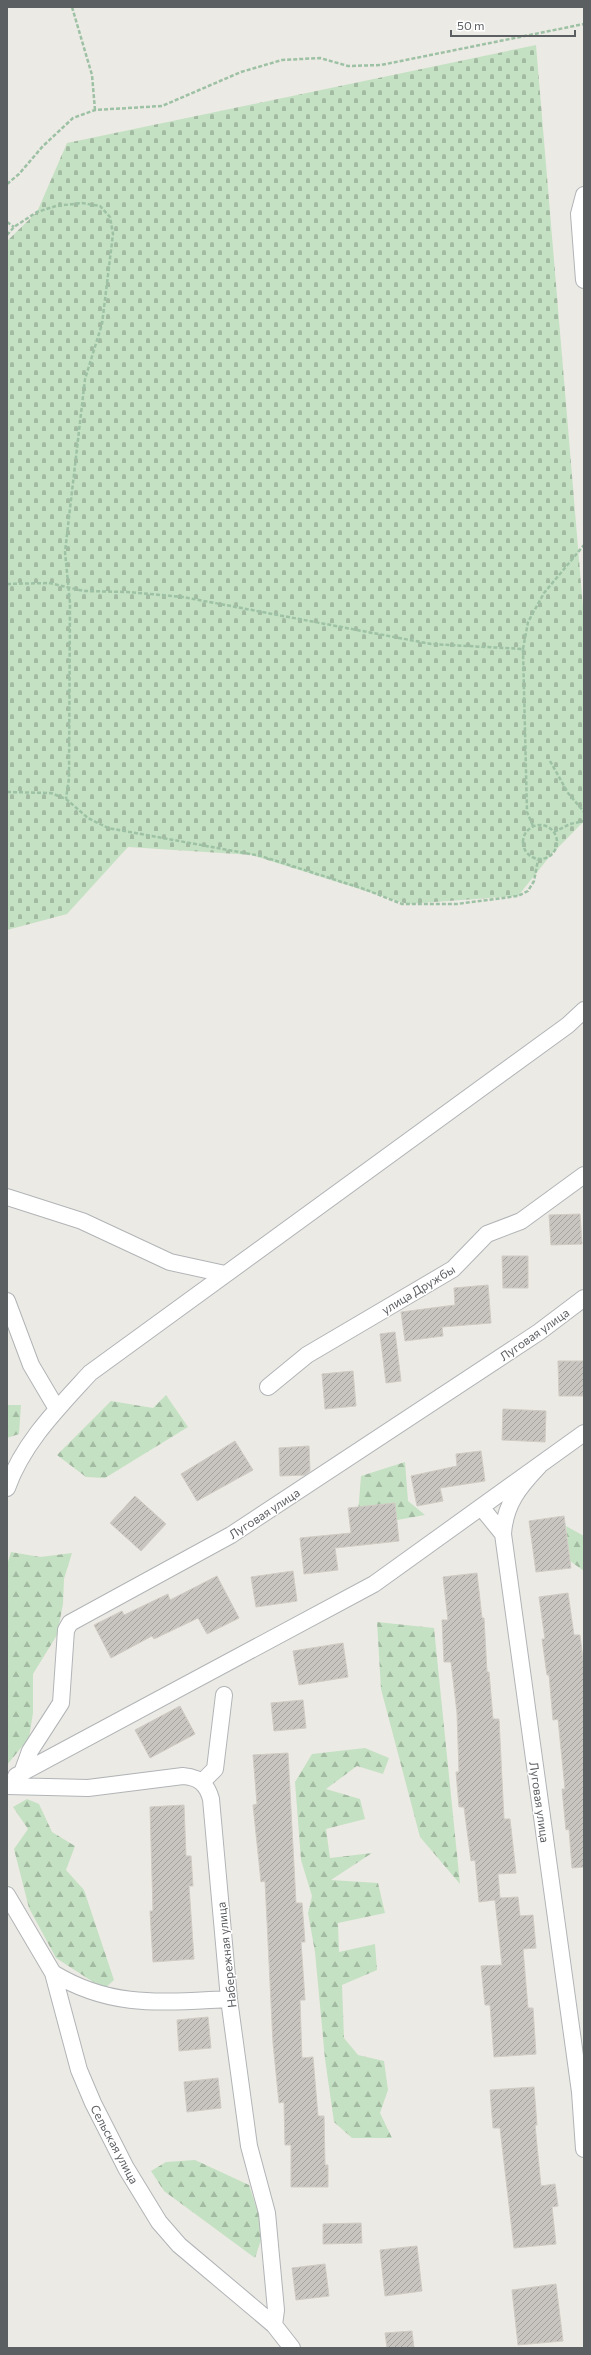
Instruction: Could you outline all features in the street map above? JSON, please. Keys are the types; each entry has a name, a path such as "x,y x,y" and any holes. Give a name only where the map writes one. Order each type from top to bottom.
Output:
{"street":[{"path":"584,195 579,214 584,280"},
{"path":"7,1488 26,1448 57,1409 90,1373 568,1025 584,1010"},
{"name":"улица Дружбы","path":"268,1387 307,1355 453,1270 487,1234 521,1221 584,1175"},
{"path":"7,1198 82,1221 170,1262 226,1274"},
{"name":"Луговая улица","path":"22,1773 30,1751 61,1703 66,1630 70,1623 231,1535 539,1332 584,1298"},
{"path":"7,1301 31,1364 57,1409"},
{"name":"Луговая улица","path":"7,1781 374,1584 584,1433"},
{"name":"Луговая улица","path":"539,1466 521,1485 509,1504 503,1534 583,2105 584,2149"},
{"path":"481,1507 503,1534"},
{"path":"7,1786 67,1789 88,1788 183,1776 193,1777 202,1782 214,1769 224,1695"},
{"name":"Набережная улица","path":"202,1782 208,1789 211,1799 230,1999 249,2146 267,2213 276,2310 274,2325"},
{"name":"Сельская улица","path":"7,1894 53,1973 79,2070 126,2168 159,2222 179,2245 274,2325 292,2348"},
{"path":"53,1973 88,1991 110,1997 143,2002 230,1999"}],"path":[{"path":"72,7 92,74 95,110"},
{"path":"7,184 19,174 43,146 73,118 95,110 162,106 241,72 282,60 320,58 348,66 381,65 584,24"},
{"path":"7,235 14,227 37,212 56,206 82,203 100,206 110,217 112,228 102,324 85,379 65,552 69,588 69,778 66,799"},
{"path":"7,222 14,227"},
{"path":"533,826 527,812 523,649 528,622 544,593 584,545"},
{"path":"7,584 49,583 84,591 128,592 183,597 431,644 523,649"},
{"path":"550,761 568,793 584,812"},
{"path":"7,792 51,792 66,799 88,818 108,828 261,856 364,889 402,904 457,904 518,896 528,892 534,881 538,860"},
{"path":"554,832 570,824 584,821"},
{"path":"533,826 545,826 554,832 557,845 550,856 538,860 527,853 524,848 524,835 533,826"}],"green space":[{"path":"536,45 584,619 584,821 550,856 518,896 407,904 252,855 128,847 67,914 7,930 7,241 37,212 67,143"},
{"path":"166,1395 188,1427 105,1478 86,1477 57,1455 111,1401 153,1408"},
{"path":"7,1405 21,1405 19,1434 7,1438"},
{"path":"405,1462 408,1501 425,1515 397,1520 395,1503 358,1514 361,1476"},
{"path":"566,1526 584,1536 584,1571 570,1561"},
{"path":"11,1552 40,1557 72,1553 64,1579 63,1604 57,1635 33,1674 33,1713 29,1738 7,1765 7,1565"},
{"path":"377,1622 434,1628 460,1884 420,1837 381,1689"},
{"path":"365,1748 389,1758 383,1774 357,1766 326,1789 360,1799 365,1819 326,1829 330,1858 372,1853 331,1880 378,1883 385,1913 338,1923 339,1952 375,1944 377,1970 342,1985 344,2038 358,2055 384,2061 388,2090 380,2113 392,2138 352,2138 334,2122 325,2059 315,1952 308,1913 312,1896 301,1860 295,1782 312,1754"},
{"path":"27,1799 39,1804 52,1832 75,1846 66,1870 84,1890 114,1980 104,1989 56,1958 29,1908 14,1849 28,1829 13,1807"},
{"path":"195,2160 249,2185 264,2231 255,2258 164,2191 151,2171 166,2162"}],"building":[{"path":"580,1214 582,1244 551,1245 549,1215"},
{"path":"502,1256 528,1256 528,1288 503,1288"},
{"path":"488,1285 491,1323 442,1327 443,1336 405,1341 401,1312 455,1305 454,1288"},
{"path":"395,1332 401,1381 386,1383 380,1334"},
{"path":"558,1361 584,1361 584,1396 559,1396"},
{"path":"353,1371 356,1406 325,1409 322,1374"},
{"path":"503,1409 546,1411 545,1442 502,1440"},
{"path":"235,1441 253,1470 197,1501 181,1474"},
{"path":"309,1446 310,1471 305,1475 280,1476 279,1448"},
{"path":"481,1451 485,1481 440,1488 443,1501 417,1506 411,1476 457,1466 456,1454"},
{"path":"135,1496 166,1524 141,1551 110,1523"},
{"path":"395,1503 399,1541 335,1548 338,1570 304,1574 300,1538 351,1533 348,1508"},
{"path":"564,1516 571,1568 536,1572 529,1521"},
{"path":"293,1571 297,1601 256,1607 251,1577"},
{"path":"477,1573 482,1618 484,1618 487,1672 489,1672 493,1719 499,1719 504,1819 510,1819 516,1873 498,1874 500,1898 518,1897 520,1916 533,1915 536,1948 523,1949 528,2008 533,2008 536,2054 494,2057 490,2005 485,2005 481,1966 502,1965 495,1900 479,1902 475,1860 471,1861 464,1807 459,1807 456,1772 459,1772 457,1713 451,1662 444,1662 442,1620 448,1620 443,1577"},
{"path":"217,1576 239,1618 207,1634 198,1618 154,1639 152,1636 111,1658 94,1625 122,1611 124,1615 168,1594 170,1600"},
{"path":"568,1593 574,1635 580,1635 584,1668 584,1867 572,1868 569,1829 566,1830 562,1789 565,1789 558,1719 553,1720 549,1675 547,1675 542,1639 545,1639 539,1597"},
{"path":"343,1643 348,1677 299,1685 293,1651"},
{"path":"303,1700 306,1728 274,1731 271,1703"},
{"path":"180,1706 195,1734 150,1758 135,1730"},
{"path":"288,1753 296,1903 302,1903 305,1942 301,1942 305,2000 300,2000 302,2058 313,2057 318,2116 324,2116 325,2165 328,2165 328,2187 291,2187 291,2145 285,2145 284,2102 279,2103 273,2043 265,1881 261,1882 253,1805 257,1804 253,1755"},
{"path":"184,1805 186,1856 191,1856 193,1886 189,1886 194,1959 153,1962 150,1911 153,1911 150,1807"},
{"path":"208,2017 211,2048 179,2051 177,2020"},
{"path":"218,2078 221,2108 187,2112 184,2082"},
{"path":"534,2087 537,2125 535,2125 541,2186 555,2184 558,2206 552,2207 556,2244 514,2248 500,2128 493,2128 490,2090"},
{"path":"361,2223 362,2243 323,2244 323,2224"},
{"path":"417,2246 422,2291 385,2296 380,2250"},
{"path":"325,2264 329,2296 296,2300 292,2268"},
{"path":"556,2284 563,2341 518,2345 512,2290"},
{"path":"412,2331 414,2348 387,2348 385,2333"}]}
